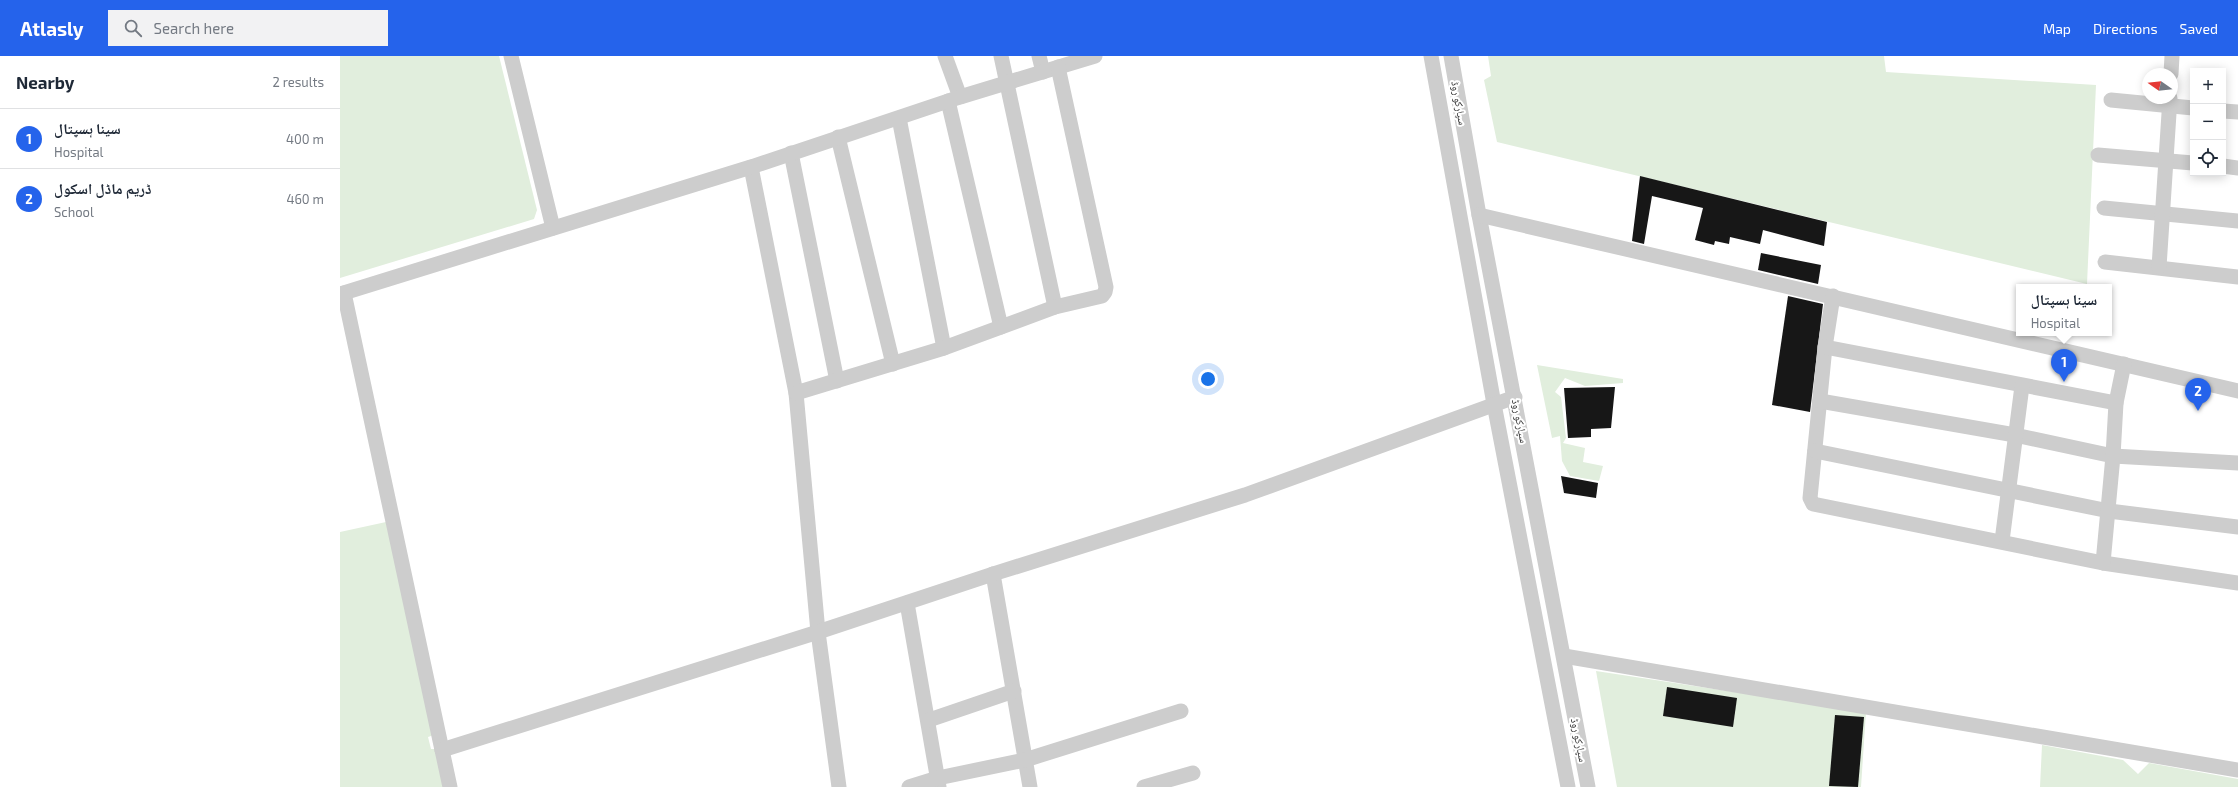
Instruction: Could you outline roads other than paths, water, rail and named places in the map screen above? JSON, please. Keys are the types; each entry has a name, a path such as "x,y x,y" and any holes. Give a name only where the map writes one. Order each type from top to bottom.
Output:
{"street":[{"path":"511,56 553,228"},
{"path":"945,56 1001,327"},
{"path":"1001,56 1056,307"},
{"path":"1039,56 1043,72"},
{"name":"سپارکو روڈ","path":"1431,56 1494,404 1568,787"},
{"name":"سپارکو روڈ","path":"1451,56 1479,215 1515,397 1588,787"},
{"path":"2171,68 2172,56"},
{"path":"450,787 342,294 751,166 954,99 1008,84 1088,57"},
{"path":"796,393 944,348 1056,307 1102,296 1106,287 1058,66"},
{"path":"2111,100 2142,101"},
{"path":"2159,267 2169,104"},
{"path":"2177,104 2190,107"},
{"path":"2226,111 2238,112"},
{"path":"899,118 944,348"},
{"path":"838,137 893,364"},
{"path":"791,153 837,381"},
{"path":"2098,155 2190,163"},
{"path":"751,166 796,393 818,632 839,787"},
{"path":"2226,166 2238,168"},
{"path":"2104,208 2238,221"},
{"path":"1479,215 1833,296 2238,392"},
{"path":"2105,262 2159,267 2238,278"},
{"path":"1833,296 1825,347 1810,498 1813,504 2002,541 2103,563 2238,583"},
{"path":"1825,347 2116,403"},
{"path":"2103,563 2109,511 2116,403 2124,364"},
{"path":"2002,541 2022,386"},
{"path":"442,750 818,632 993,574 1245,495 1515,397"},
{"path":"1820,401 2015,435 2113,456 2238,463"},
{"path":"1815,450 2109,511 2238,527"},
{"path":"993,574 1030,787"},
{"path":"907,603 939,783"},
{"path":"1564,656 2238,770"},
{"path":"929,720 1014,691"},
{"path":"909,787 939,783 1025,760 1181,710"},
{"path":"1144,787 1193,772"}],"place":[{"name":"سینا ہسپتال","path":"2064,382"},
{"name":"ڈریم ماڈل اسکول","path":"2198,411"}]}
